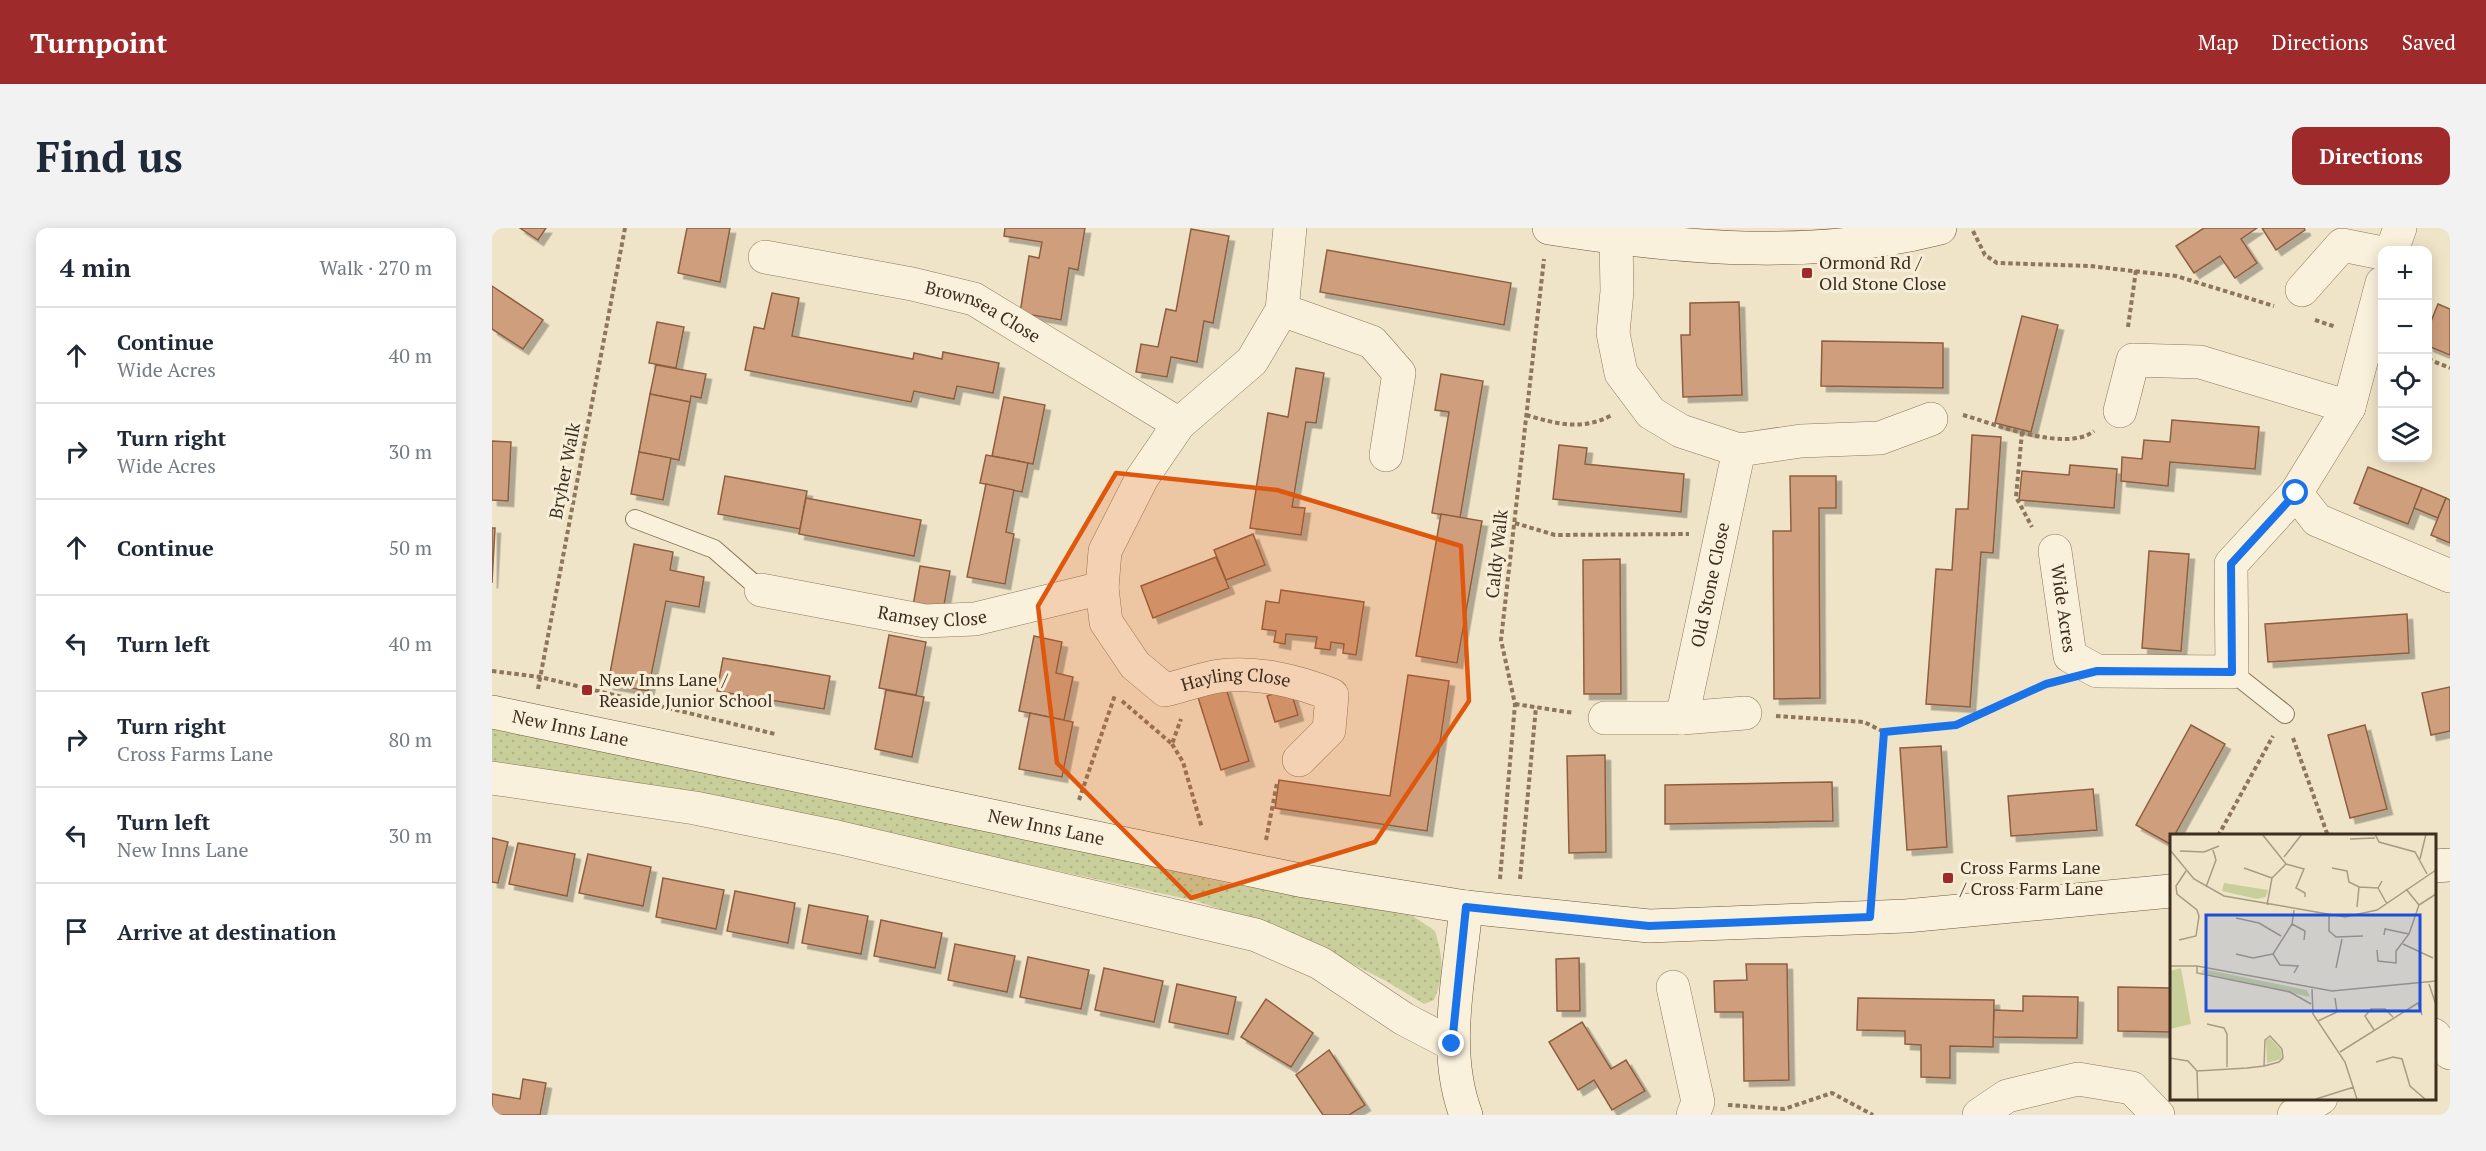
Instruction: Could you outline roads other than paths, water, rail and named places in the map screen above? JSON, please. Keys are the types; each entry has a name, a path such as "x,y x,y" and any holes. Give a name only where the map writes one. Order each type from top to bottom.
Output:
{"street":[{"name":"Hayling Close","path":"1290,228 1282,310 1252,361 1179,424 1142,478 1105,551 1102,588 1106,622 1135,665 1165,690 1220,676 1264,677 1306,684 1332,695 1329,730 1299,760"},
{"path":"1547,240 1616,239 1768,250 1913,235 1940,228"},
{"path":"2393,246 2400,228"},
{"path":"1616,239 1617,291 1613,333 1621,373 1651,413 1681,431 1739,450 1801,441 1880,438 1931,419"},
{"path":"2296,305 2342,245 2378,252"},
{"name":"Brownsea Close","path":"765,256 912,284 974,299 1179,424"},
{"path":"2232,672 2231,564 2296,493 2349,407 2378,298"},
{"path":"1282,310 1372,342 1399,373 1386,455"},
{"path":"2120,411 2133,360 2200,362 2349,407"},
{"name":"Old Stone Close","path":"1682,718 1739,450"},
{"path":"2296,493 2317,520 2450,576"},
{"name":"Wide Acres","path":"2055,551 2070,656 2097,671 2232,672"},
{"name":"Ramsey Close","path":"762,590 925,621 975,619 1102,588"},
{"name":"New Inns Lane","path":"492,712 1281,876 1466,907 1502,896 1649,926 1870,917 2170,891"},
{"path":"1605,718 1682,718 1745,713"},
{"path":"492,778 695,808 837,837 1256,935 1320,963 1404,1019 1452,1044"},
{"path":"2435,866 2450,865"},
{"path":"1466,907 1452,1044 1460,1099 1466,1115"},
{"path":"1673,987 1695,1109"},
{"path":"2435,1037 2450,1053"},
{"path":"1979,1115 2007,1096 2078,1079 2132,1088 2158,1115"},
{"path":"2294,1115 2318,1100"}],"lane":[{"path":"635,519 714,549 762,590"},
{"path":"2232,672 2285,714"}],"place":[{"name":"Ormond Rd / Old Stone Close","path":"1807,273"},
{"name":"New Inns Lane / Reaside Junior School","path":"587,690"},
{"name":"Cross Farms Lane / Cross Farm Lane","path":"1948,878"}]}
